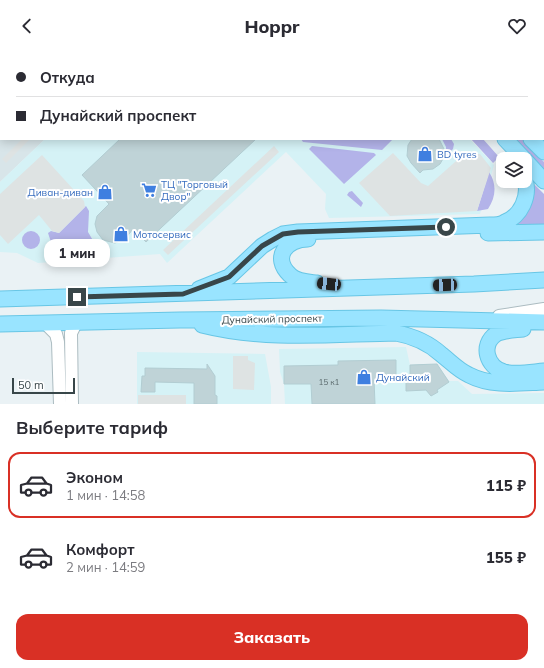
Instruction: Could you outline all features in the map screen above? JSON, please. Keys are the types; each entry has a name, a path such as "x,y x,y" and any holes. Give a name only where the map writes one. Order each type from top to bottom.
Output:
{"main road":[{"path":"506,140 517,152"},
{"path":"533,140 544,152"},
{"path":"532,168 544,181"},
{"path":"183,294 229,277 262,246 283,234 298,232 490,226 504,223 514,216 523,205 526,188"},
{"path":"358,288 301,281 290,275 283,263 282,255 285,249 294,240 301,239 544,232"},
{"path":"0,299 474,284 544,280"},
{"name":"Дунайский проспект","path":"0,324 381,318 544,322"},
{"path":"180,320 218,329 250,333 288,335 396,333 409,335 431,346 456,368 478,380 491,383 544,382"},
{"path":"544,326 500,332 490,340 487,351 492,365 506,372 544,371"}],"street":[{"path":"472,320 544,309"},
{"path":"72,404 71,333 75,325 81,322"},
{"path":"45,323 56,334 58,342 60,404"}],"shaded area":[{"path":"0,140 44,140 0,182"},
{"path":"21,140 29,140 6,163 2,159"},
{"path":"44,140 471,140 494,165 480,214 329,218 325,209 326,194 286,152 167,263 160,254 38,263 17,253 0,252 0,182"},
{"path":"302,140 392,140 382,150 303,142"},
{"path":"442,140 452,140 454,144 453,149 446,156 446,147"},
{"path":"472,140 484,140 496,154 496,160 493,163"},
{"path":"517,140 523,140 544,162 544,169 532,156 532,152 528,152"},
{"path":"274,146 279,152 168,255 163,250"},
{"path":"312,146 374,153 376,155 344,184 309,149"},
{"path":"393,153 421,183 428,186 464,154 480,154 491,168 477,211 390,216 359,183"},
{"path":"42,155 84,201 85,207 59,233 52,231 39,215 8,244 0,235 0,194"},
{"path":"489,172 494,186 493,200 488,209 477,211"},
{"path":"532,182 544,194 544,226 500,227 507,224 526,188 532,188"},
{"path":"352,191 363,203 361,207 347,195"},
{"path":"86,206 89,211 88,232 98,249 62,251 53,248 48,233 51,231 59,233"},
{"path":"31,231 37,234 40,240 37,246 31,249 25,246 22,240 25,234"},
{"name":"Дунайский","path":"406,347 410,365 437,364 449,381 458,381 472,394 544,393 544,404 285,404 284,384 280,372 279,349"},
{"path":"137,352 265,354 271,387 271,404 137,404"},
{"path":"233,356 248,356 248,360 255,363 254,390 233,389"},
{"path":"138,395 186,395 186,404 138,404"}],"building":[{"name":"ТЦ \"Торговый Двор\"","path":"119,140 255,140 146,242 133,229 125,239 115,243 103,240 97,232 95,224 97,216 109,204 82,175"},
{"name":"BD tyres","path":"411,140 440,140 444,149 444,157 440,164 433,169 423,170 420,173 407,156 408,145"},
{"path":"396,360 396,380 374,380 375,404 312,404 311,384 284,384 284,366 338,365 338,361"},
{"path":"207,364 215,376 215,395 217,396 217,404 194,404 194,383 155,382 155,392 141,392 142,376 145,376 145,368 207,369"},
{"path":"437,364 449,382 437,390 438,392 431,396 426,390 406,391 406,379 410,379 410,365"}],"place":[{"name":"BD tyres","path":"425,154"},
{"name":"ТЦ \"Торговый Двор\"","path":"149,190"},
{"name":"Диван-диван","path":"105,192"},
{"name":"Мотосервис","path":"121,234"},
{"name":"Дунайский","path":"364,377"}],"route":[{"path":"77,297 183,294 215,284 229,277 262,246 283,234 298,232 446,227"}]}
